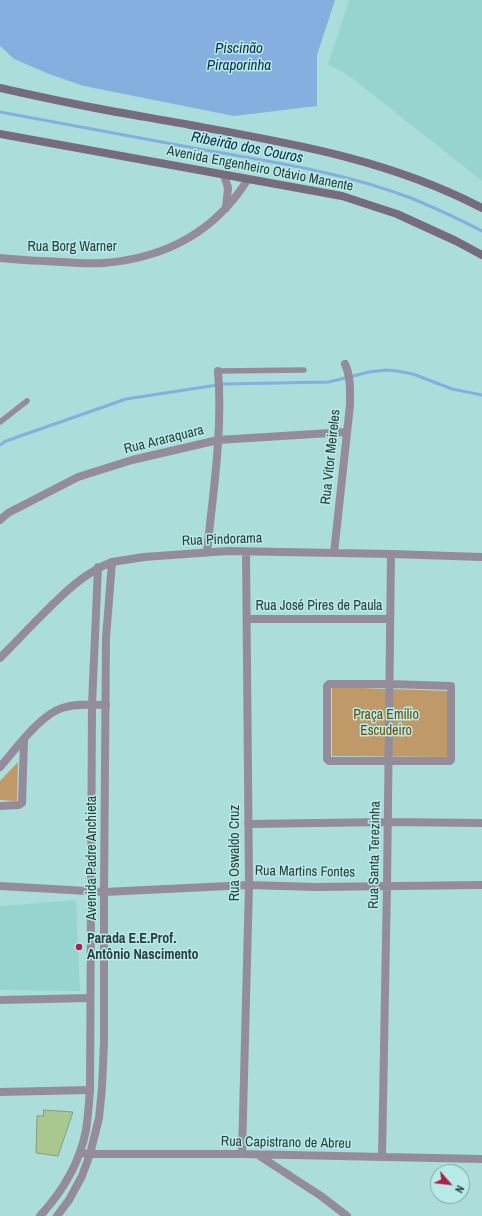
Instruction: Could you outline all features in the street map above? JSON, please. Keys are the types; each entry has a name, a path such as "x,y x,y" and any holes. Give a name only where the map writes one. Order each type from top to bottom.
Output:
{"main road":[{"name":"Avenida Engenheiro Otávio Manente","path":"0,88 93,108 248,135 329,152 397,171 482,208"},
{"name":"Avenida Engenheiro Otávio Manente","path":"0,134 342,196 397,214 456,241 482,255"}],"street":[{"path":"224,175 228,188 226,209"},
{"name":"Rua Borg Warner","path":"0,258 102,263 128,260 155,252 197,234 226,209 248,180"},
{"name":"Rua Vitor Meireles","path":"334,553 350,405 350,384 346,367"},
{"path":"207,552 218,440 220,397 219,374"},
{"name":"Rua Araraquara","path":"0,520 8,513 78,477 132,460 218,440 346,432"},
{"name":"Rua Pindorama","path":"0,658 58,599 79,580 98,567 112,562 144,557 207,552 391,554 482,557"},
{"name":"Rua Oswaldo Cruz","path":"242,1154 249,885 246,552"},
{"name":"Rua Santa Terezinha","path":"382,1157 391,554"},
{"name":"Avenida Padre Anchieta","path":"57,1216 69,1200 79,1182 90,1154 99,1118 102,1088 104,1042 106,638 112,562"},
{"name":"Avenida Padre Anchieta","path":"40,1216 54,1201 80,1154 86,1132 90,1090 92,705 98,567"},
{"name":"Rua José Pires de Paula","path":"247,619 390,619"},
{"path":"329,684 390,684 451,686 452,759 450,761 388,761 327,760 327,686 329,684"},
{"path":"0,767 39,724 56,710 69,706 106,705"},
{"path":"0,806 19,805 22,803 24,740"},
{"path":"248,824 388,822 482,823"},
{"name":"Rua Martins Fontes","path":"92,892 249,885 314,887 482,885"},
{"path":"0,886 92,892"},
{"path":"0,1000 90,998"},
{"path":"0,1092 90,1090"},
{"name":"Rua Capistrano de Abreu","path":"80,1154 242,1154 482,1159"},
{"path":"258,1155 321,1196 347,1216"}],"lane":[{"path":"219,374 304,370"},
{"path":"0,422 27,401"}],"shaded area":[{"path":"349,0 482,0 482,181 362,86 343,72 328,65"},
{"path":"76,900 80,991 0,990 0,906"}],"green space":[{"name":"Praça Emílio Escudeiro","path":"332,687 448,691 449,757 332,756"},
{"path":"18,762 17,801 0,800 0,781"}],"water":[{"name":"Piscinão Piraporinha","path":"0,0 335,0 317,55 317,106 234,116 84,86 49,74 14,59 0,46"}],"building":[{"path":"44,1110 73,1112 58,1156 36,1153 37,1116 43,1116"}],"waterway":[{"name":"Ribeirão dos Couros","path":"0,112 335,175 386,189 411,198 482,231"},
{"path":"0,445 6,441 126,399 224,384 329,382 369,372 386,370 413,374 452,389 482,395"}],"place":[{"name":"Parada E.E.Prof. Antônio Nascimento","path":"79,947"}]}
